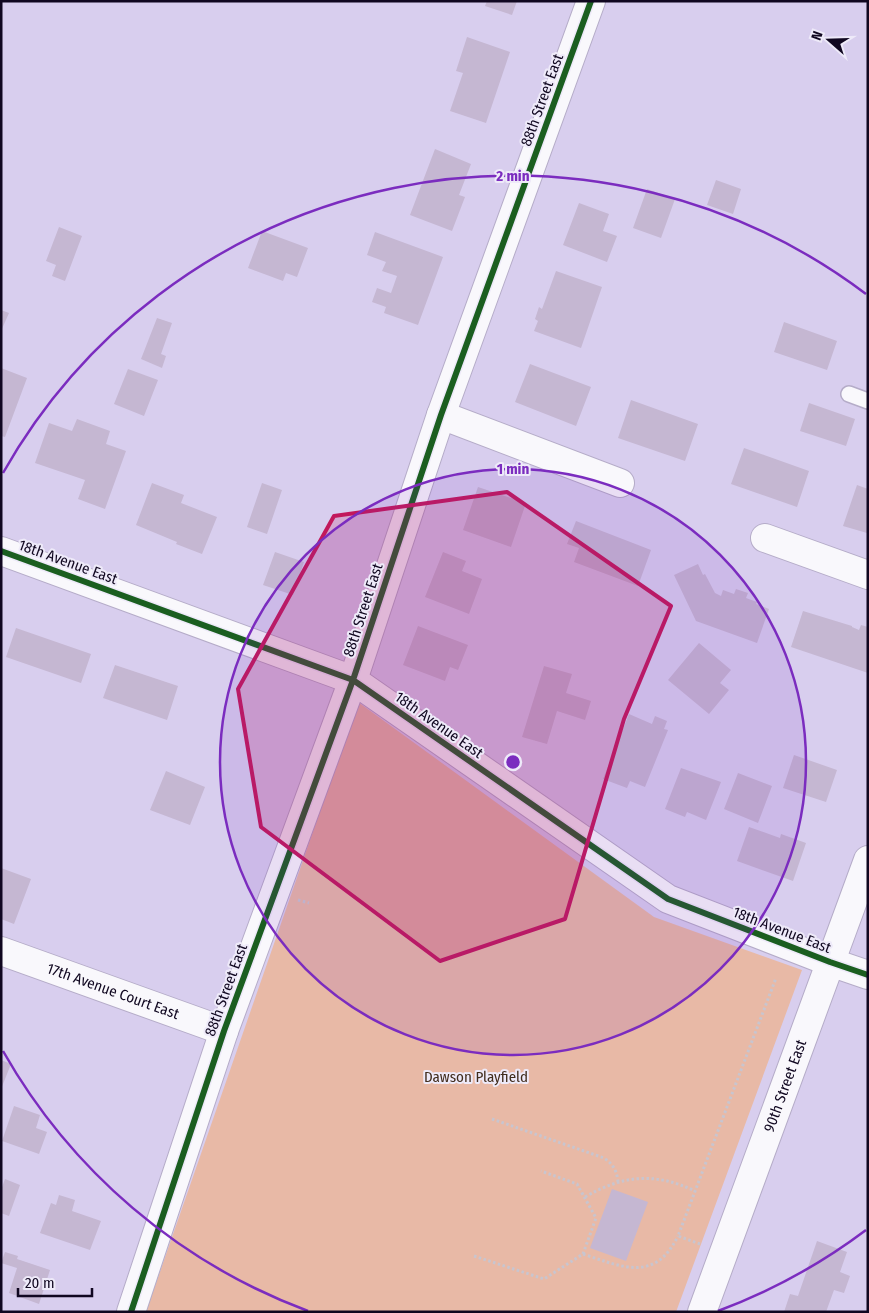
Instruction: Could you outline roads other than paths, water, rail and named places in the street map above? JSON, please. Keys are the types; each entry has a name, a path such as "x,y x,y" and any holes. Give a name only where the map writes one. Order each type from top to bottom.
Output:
{"street":[{"name":"88th Street East","path":"131,1312 224,1031 353,680 441,415 591,1"},
{"path":"441,415 620,483"},
{"path":"765,538 868,576"},
{"name":"18th Avenue East","path":"1,551 353,680 668,899 868,975"},
{"name":"90th Street East","path":"702,1312 868,860"},
{"name":"17th Avenue Court East","path":"1,951 224,1031"}],"lane":[{"path":"850,394 868,401"}],"park label":[{"name":"Dawson Playfield","path":"476,1077"}]}
